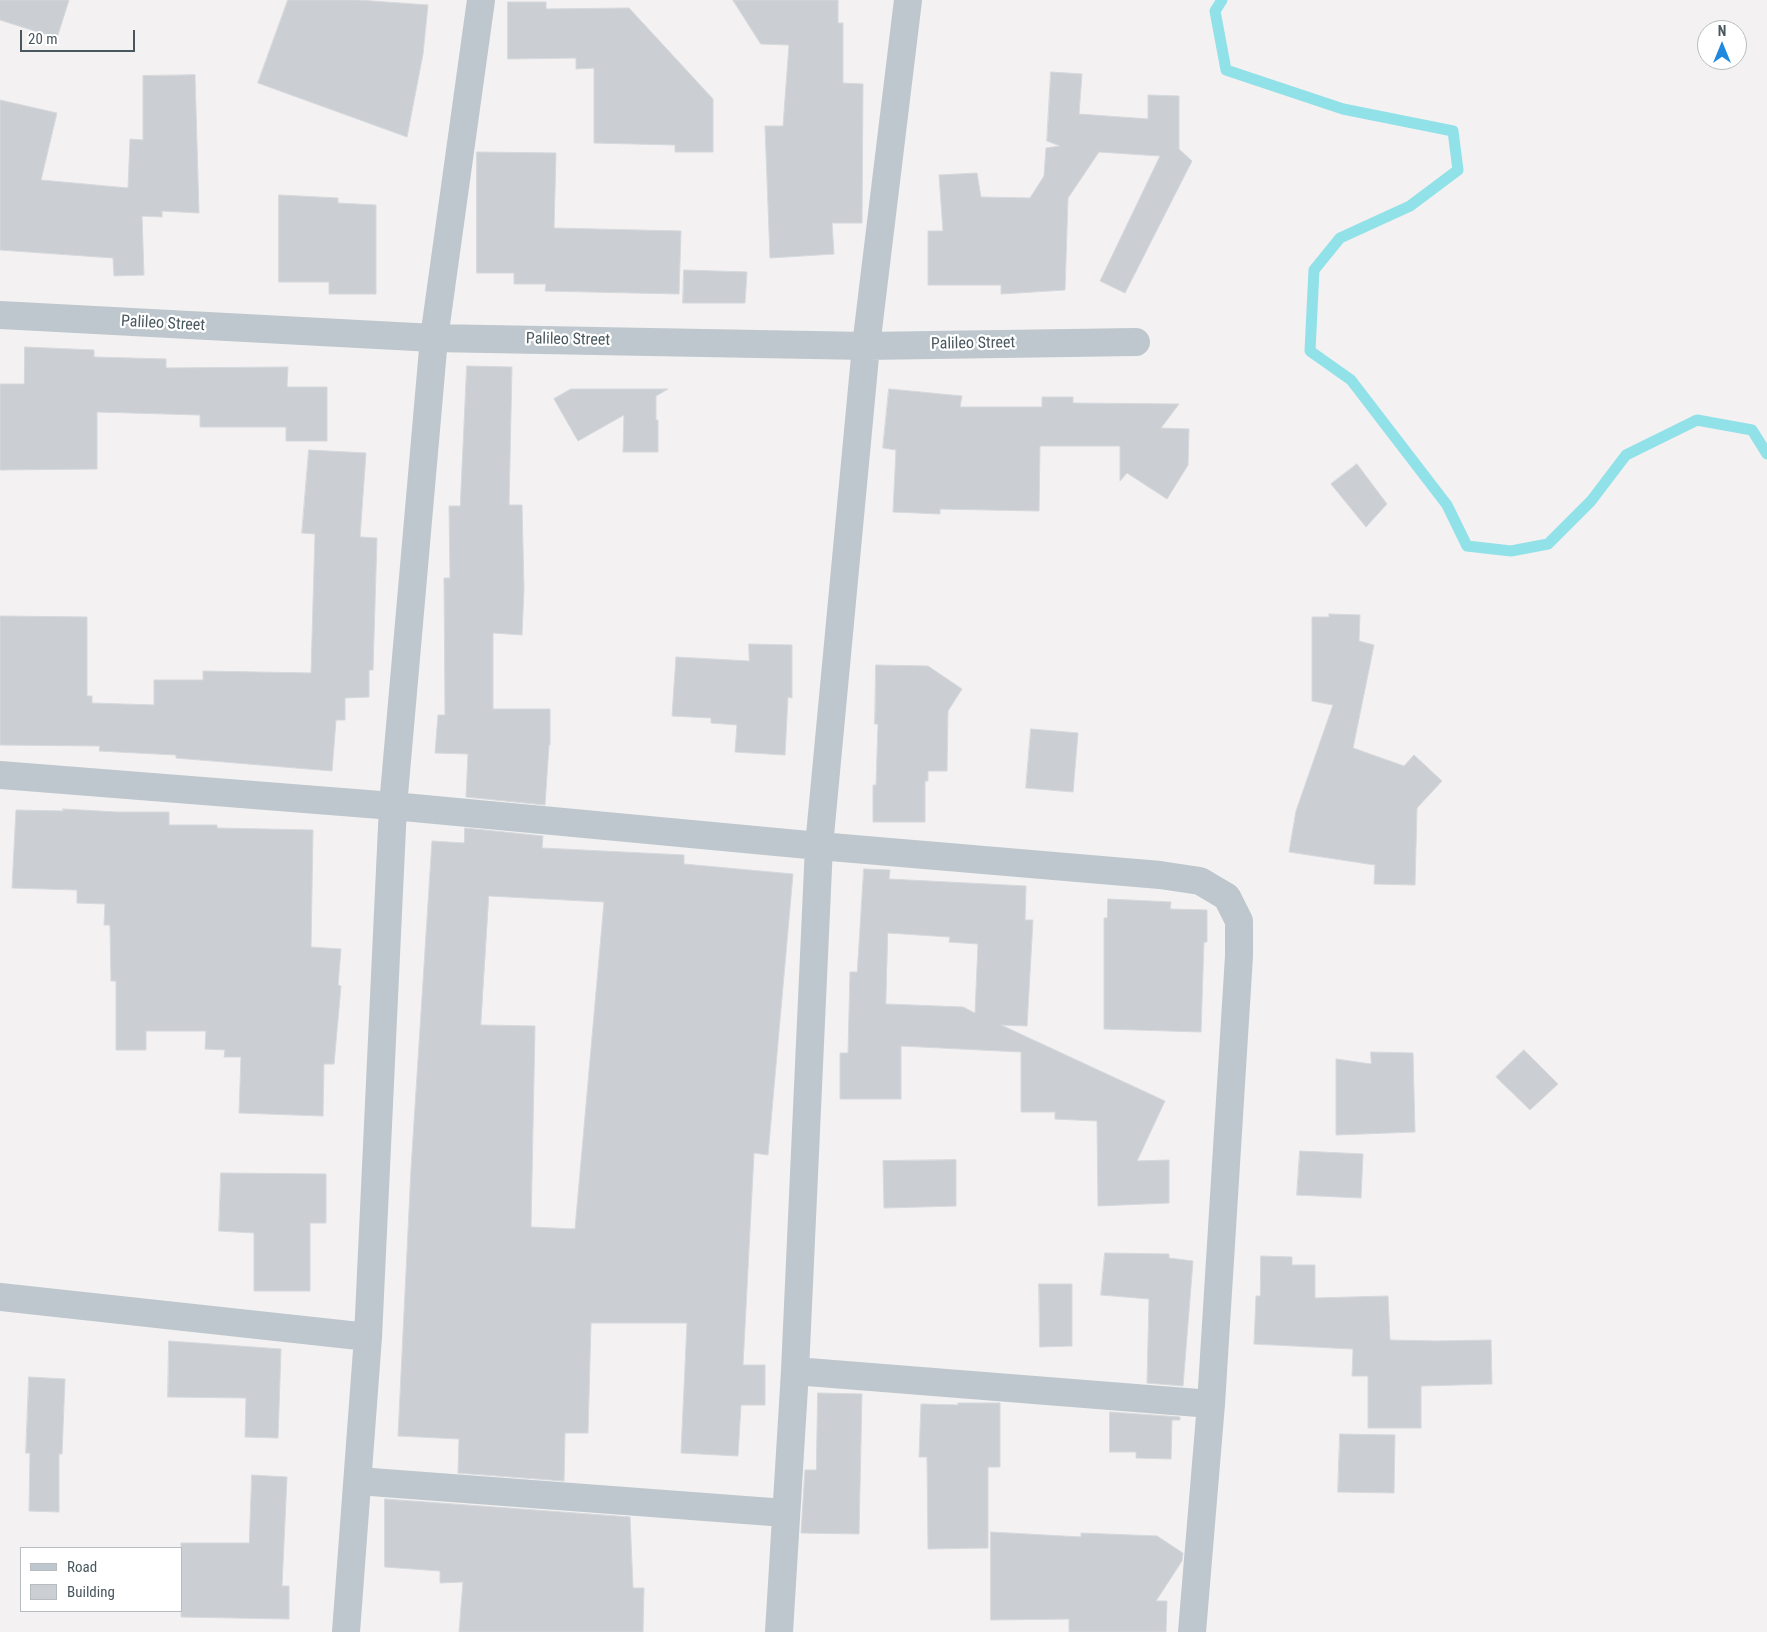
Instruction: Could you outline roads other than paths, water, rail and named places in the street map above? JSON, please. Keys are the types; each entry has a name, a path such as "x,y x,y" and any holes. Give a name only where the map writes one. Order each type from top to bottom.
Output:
{"street":[{"path":"346,1632 368,1337 394,806 434,338 481,0"},
{"path":"779,1632 795,1371 819,846 866,346 908,0"},
{"name":"Palileo Street","path":"0,316 434,338 866,346 1136,342"},
{"path":"0,775 394,806 819,846 1160,875 1200,881 1227,897 1238,921 1238,956 1211,1404 1192,1632"},
{"path":"0,1297 368,1337"},
{"path":"795,1371 1211,1404"},
{"path":"358,1481 785,1513"}],"waterway":[{"path":"1222,0 1215,11 1226,70 1343,109 1453,131 1458,170 1410,206 1340,238 1314,270 1310,351 1351,380 1447,505 1467,546 1511,551 1548,544 1591,501 1626,455 1697,420 1752,430 1767,454"}]}
